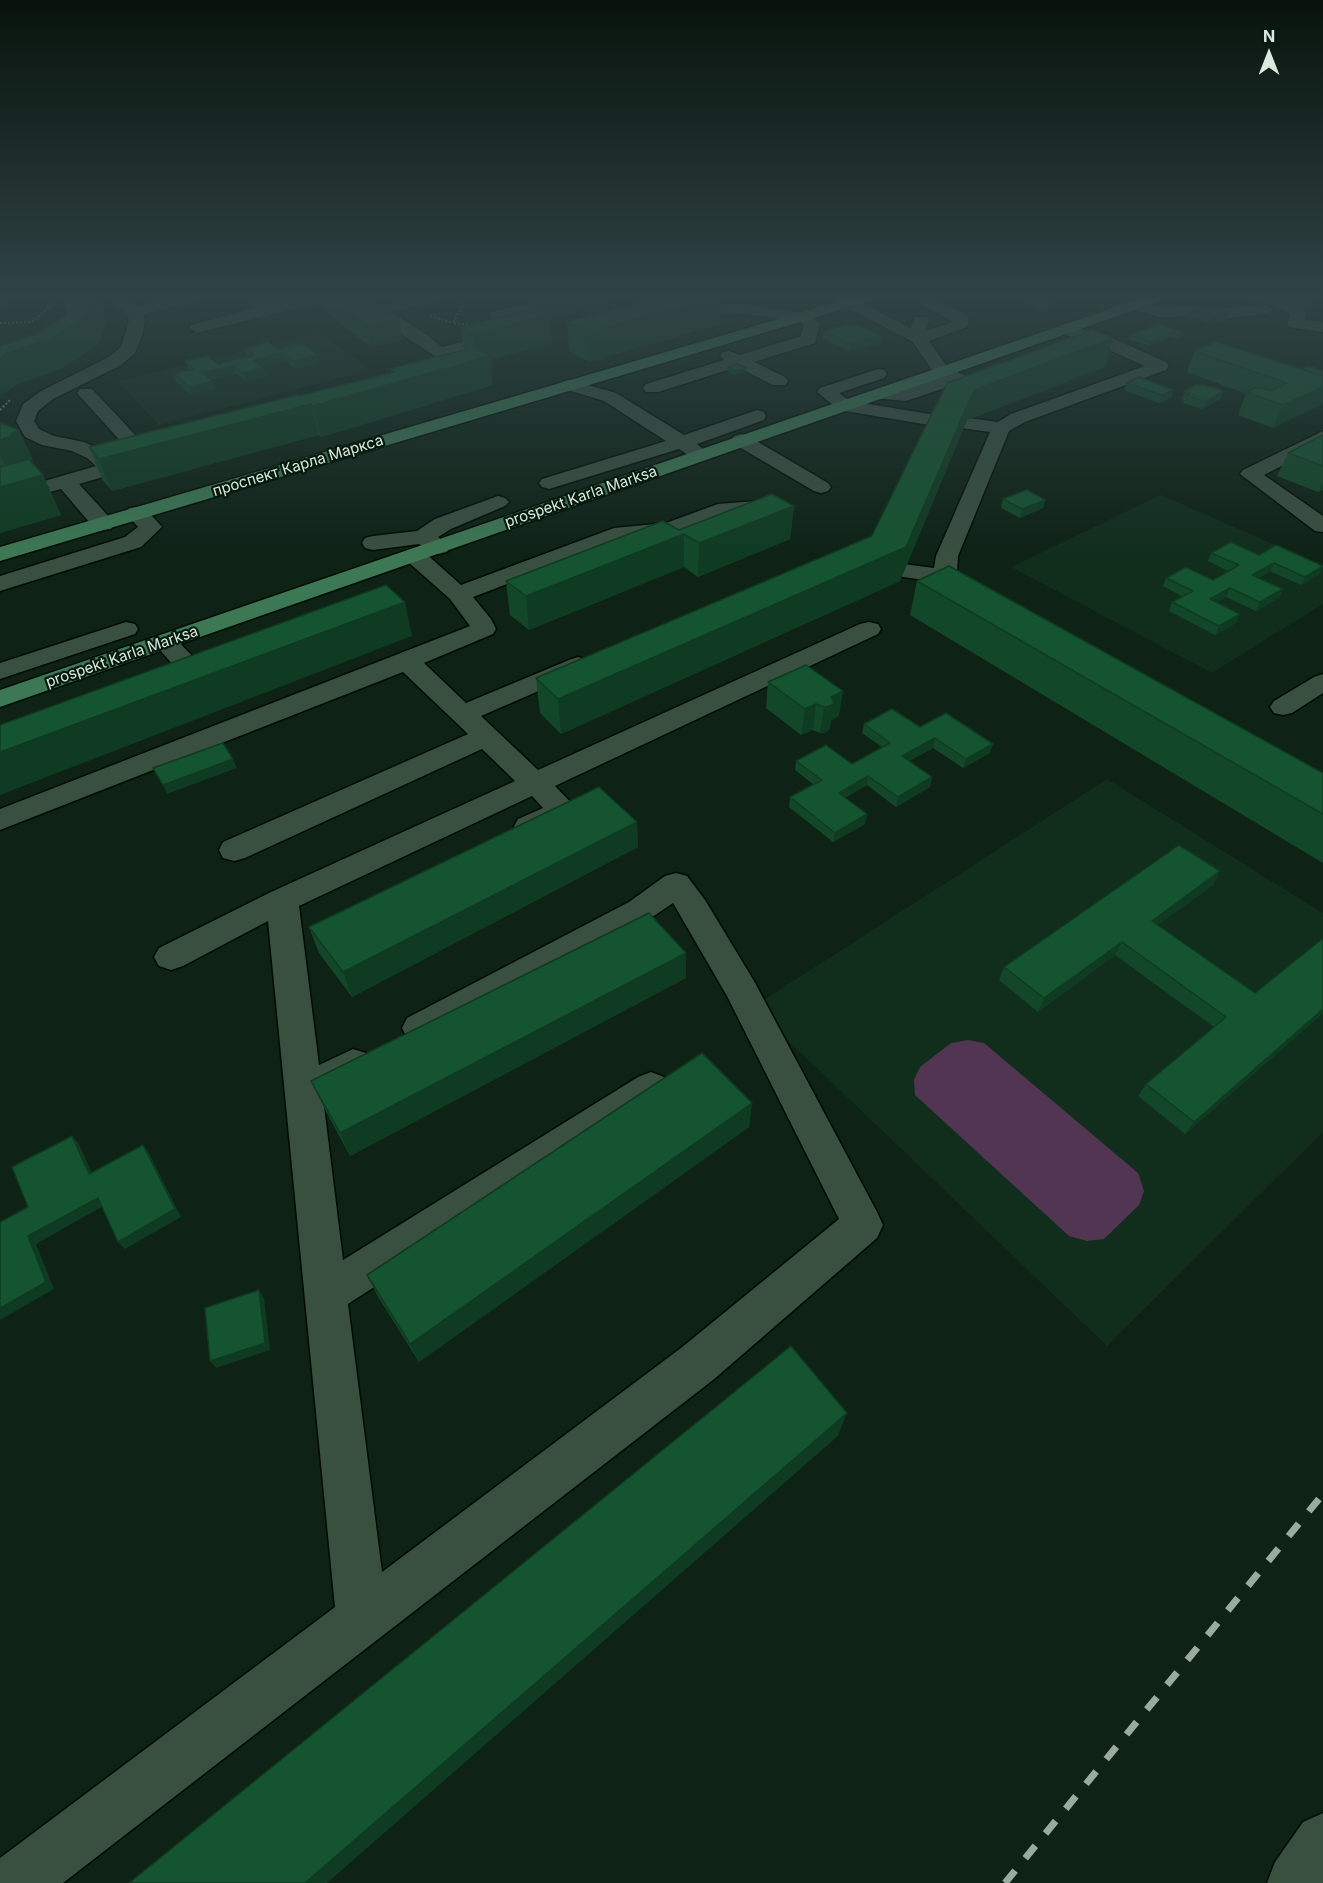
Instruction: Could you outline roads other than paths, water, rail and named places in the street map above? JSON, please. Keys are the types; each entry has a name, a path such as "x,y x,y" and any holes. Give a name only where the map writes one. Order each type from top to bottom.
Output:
{"main road":[{"name":"проспект Карла Маркса","path":"0,554 574,384"},
{"name":"prospekt Karla Marksa","path":"0,699 426,547 845,406 879,384"}],"street":[{"path":"69,384 47,395 30,408 25,421 32,433 49,441 86,450 110,468"},
{"path":"652,388 665,384"},
{"path":"817,384 845,406 935,420"},
{"path":"826,392 879,384"},
{"path":"945,576 947,556 1001,428 1018,418 1111,384"},
{"path":"570,385 610,397 701,455"},
{"path":"86,393 147,458"},
{"path":"549,483 683,442 757,416"},
{"path":"968,424 1001,428"},
{"path":"1323,436 1251,474 1323,526"},
{"path":"741,440 821,487"},
{"path":"0,512 24,493 170,452"},
{"path":"65,481 103,524"},
{"path":"443,524 429,514 480,488"},
{"path":"0,489 24,493"},
{"path":"426,547 443,524 498,502"},
{"path":"458,594 622,533 670,529 718,510 770,506"},
{"path":"0,584 133,542 151,527 137,513"},
{"path":"373,543 426,547"},
{"path":"0,820 408,662 484,630 479,619 458,594 426,547"},
{"path":"904,571 945,576 996,605"},
{"path":"0,671 126,629"},
{"path":"171,957 282,900 538,784 869,629"},
{"path":"152,681 190,668 165,642"},
{"path":"464,714 594,658"},
{"path":"408,662 563,810 500,841"},
{"path":"1283,707 1323,682"},
{"path":"234,850 487,736"},
{"path":"15,1883 697,1365 863,1225 742,991 694,908 676,885 640,910 303,1091"},
{"path":"282,900 302,934 303,1091 362,1619"},
{"path":"326,1294 683,1068"}],"railway":[{"path":"1005,1883 1323,1494"}]}
